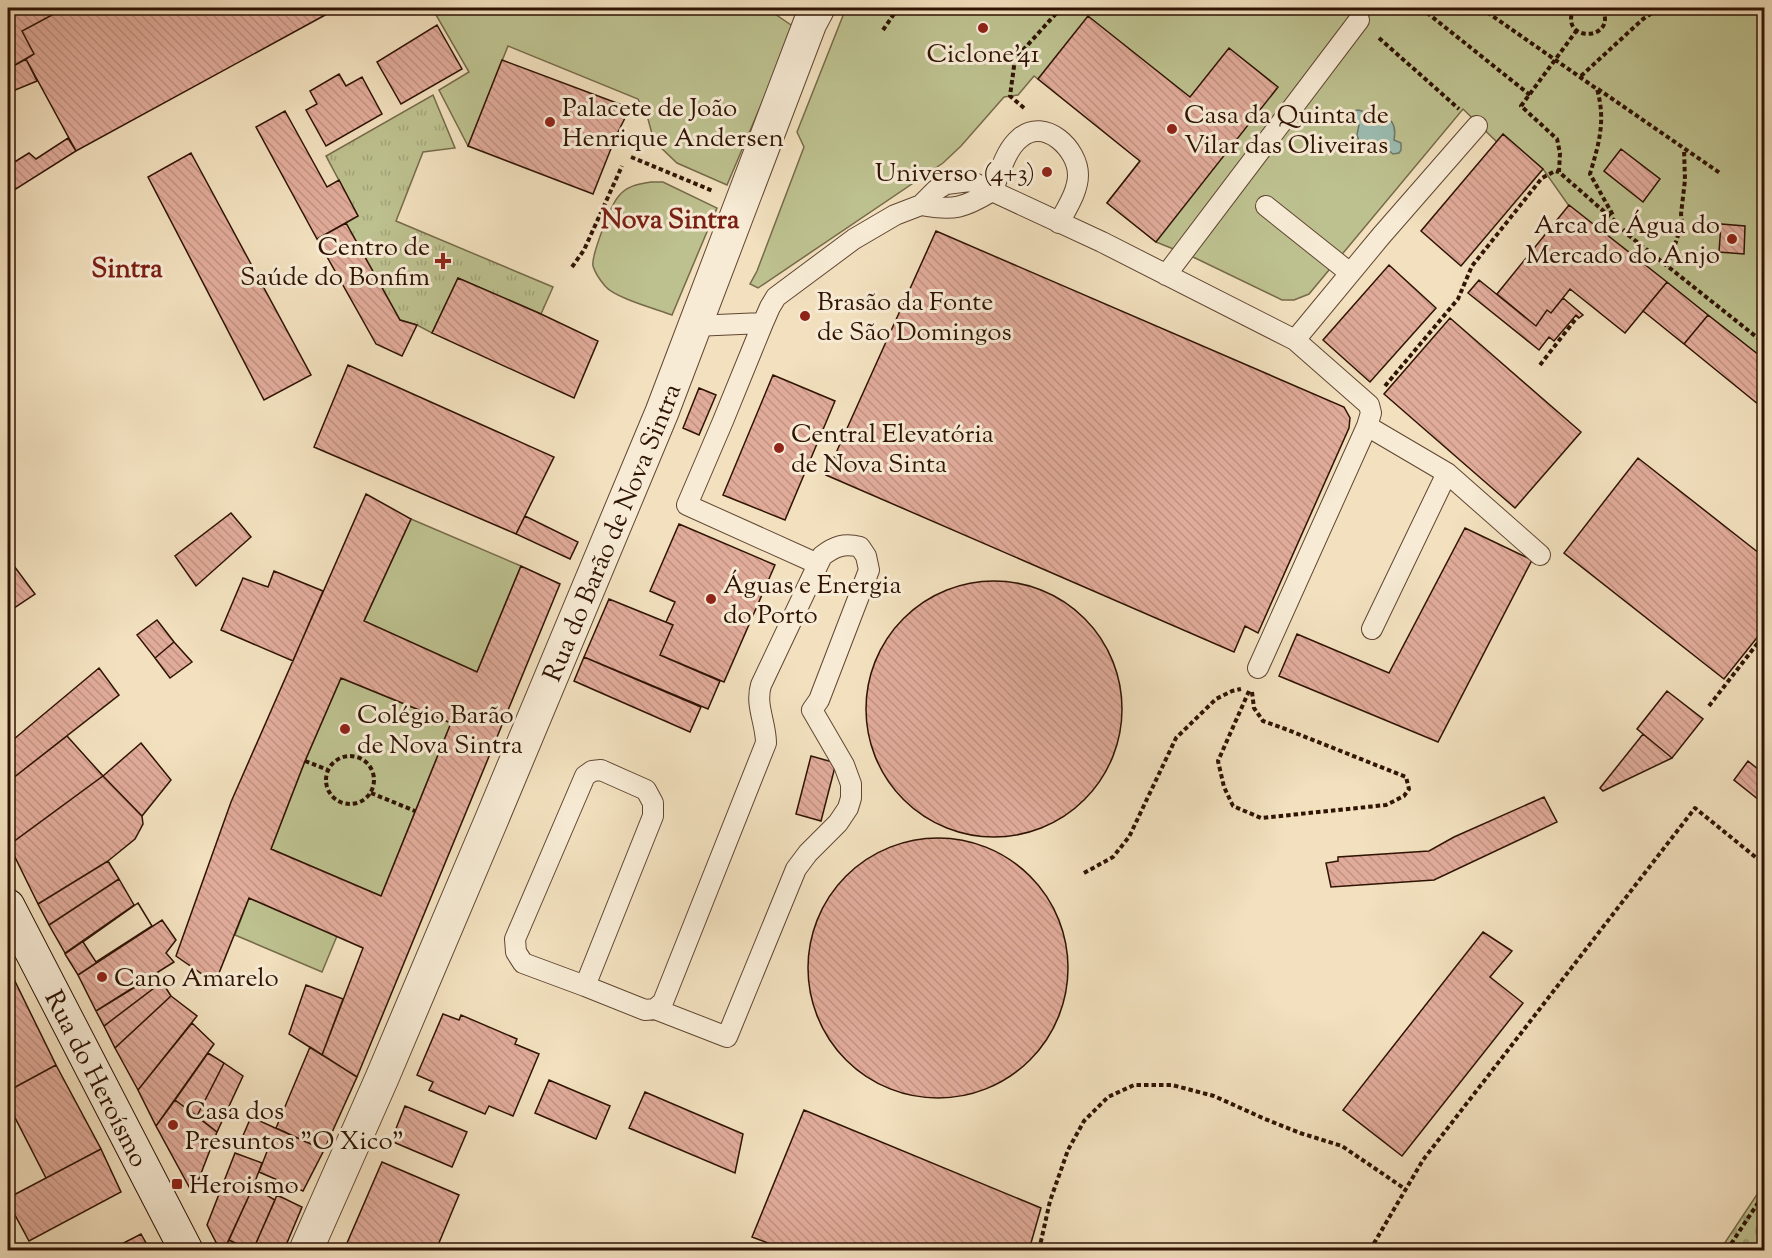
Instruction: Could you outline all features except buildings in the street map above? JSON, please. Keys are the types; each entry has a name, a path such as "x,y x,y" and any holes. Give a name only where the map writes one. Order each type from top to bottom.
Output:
{"street":[{"name":"Rua do Barão de Nova Sintra","path":"306,1251 382,1078 662,412 742,204 806,13"},
{"name":"Rua do Heroísmo","path":"8,906 186,1251"}],"lane":[{"path":"1166,275 1359,20"},
{"path":"1296,340 1381,236 1477,126"},
{"path":"818,564 687,505 763,322 777,297 854,239 895,215 921,205 942,209 956,208 973,203 992,191 1010,149 1029,132 1039,131 1052,135 1064,143 1077,166 1076,188 1059,223"},
{"path":"992,191 1102,242 1296,340 1369,405 1371,413 1367,426 1258,668"},
{"path":"1266,206 1350,273"},
{"path":"694,326 763,322"},
{"path":"1367,426 1447,473 1540,555"},
{"path":"1372,629 1447,473"},
{"path":"585,986 653,816 653,803 646,790 601,770 592,771 585,776 515,939 516,952 523,963 645,1010 656,1009 727,1037 796,869 808,853 830,832 848,808 851,798 851,784 844,765 812,711 819,700 869,570 866,556 860,547 848,544 834,547 822,556 759,694 759,704 766,730 766,743 663,1002 656,1009"}],"path":[{"path":"883,30 898,8"},
{"path":"1029,132 1024,107 1010,96 1015,59 1061,8"},
{"path":"1394,8 1402,8"},
{"path":"1421,8 1530,94"},
{"path":"1481,8 1720,173"},
{"path":"1574,8 1571,21 1577,30 1587,35 1599,31 1605,21 1606,15 1602,8"},
{"path":"1581,76 1643,19 1660,8"},
{"path":"1359,20 1477,126"},
{"path":"1559,172 1560,153 1557,139 1521,106 1577,30"},
{"path":"1597,88 1601,104 1601,136 1590,174 1616,222"},
{"path":"1667,266 1682,223 1685,180 1684,148"},
{"path":"631,156 742,204"},
{"path":"572,267 584,250 622,166"},
{"path":"1369,405 1458,299 1472,266 1542,178 1555,171 1616,222 1626,234 1764,343"},
{"path":"1540,365 1578,316"},
{"path":"1709,706 1764,635"},
{"path":"1251,687 1254,708 1263,721 1406,777 1409,789 1404,796 1386,805 1261,818 1233,806 1224,787 1218,762 1251,687"},
{"path":"1084,873 1113,857 1129,837 1176,738 1216,699 1232,691 1251,687"},
{"path":"346,755 362,758 373,770 375,778 371,793 366,799 351,805 336,800 327,786 328,770 338,758 346,755"},
{"path":"305,761 328,770"},
{"path":"371,793 415,811"},
{"path":"1370,1251 1430,1150 1695,808 1764,864"},
{"path":"1039,1251 1050,1201 1068,1150 1084,1121 1108,1098 1134,1085 1172,1085 1214,1096 1292,1130 1342,1146 1405,1189"},
{"path":"1726,1251 1764,1194"}],"green space":[{"path":"432,8 766,8 794,27 727,185 677,163 654,141 648,119 638,99 508,46 468,146 439,90 469,72"},
{"path":"846,8 1764,8 1764,359 1569,206 1543,169 1503,134 1497,142 1463,109 1309,294 1294,300 1282,300 1191,256 1156,242 1107,203 1140,161 1034,76 1018,95 1004,97 943,163 758,288 750,284 804,147 797,132"},
{"path":"433,95 455,148 423,152 396,221 553,287 541,314 458,278 432,333 400,320 346,223 358,216 326,156"},
{"path":"651,182 663,182 717,208 672,315 626,299 610,290 600,279 593,266 602,231 618,197 629,188"},
{"path":"411,519 521,566 477,672 364,621"},
{"path":"341,678 451,723 381,896 271,849 305,761"},
{"path":"249,898 337,936 322,972 235,935"},
{"path":"1764,1184 1764,1250 1720,1250"}],"water":[{"path":"1354,111 1362,111 1365,117 1384,116 1392,122 1394,140 1401,143 1399,153 1393,154 1387,149 1377,153 1367,151 1360,144 1357,135 1359,125 1352,122 1351,118"}],"place":[{"name":"Ciclone'41","path":"983,28"},
{"name":"Palacete de João Henrique Andersen","path":"550,122"},
{"name":"Casa da Quinta de Vilar das Oliveiras","path":"1172,129"},
{"name":"Universo (4+3)","path":"1047,172"},
{"name":"Arca de Água do Mercado do Anjo","path":"1732,239"},
{"name":"Centro de Saúde do Bonfim","path":"443,261"},
{"name":"Brasão da Fonte de São Domingos","path":"805,316"},
{"name":"Central Elevatória de Nova Sinta","path":"779,448"},
{"name":"Águas e Energia do Porto","path":"711,599"},
{"name":"Colégio Barão de Nova Sintra","path":"345,729"},
{"name":"Cano Amarelo","path":"102,977"},
{"name":"Casa dos Presuntos \"O Xico\"","path":"173,1125"},
{"name":"Heroismo","path":"177,1184"}],"district":[{"name":"Nova Sintra","path":"670,219"},
{"name":"Sintra","path":"127,268"}]}
